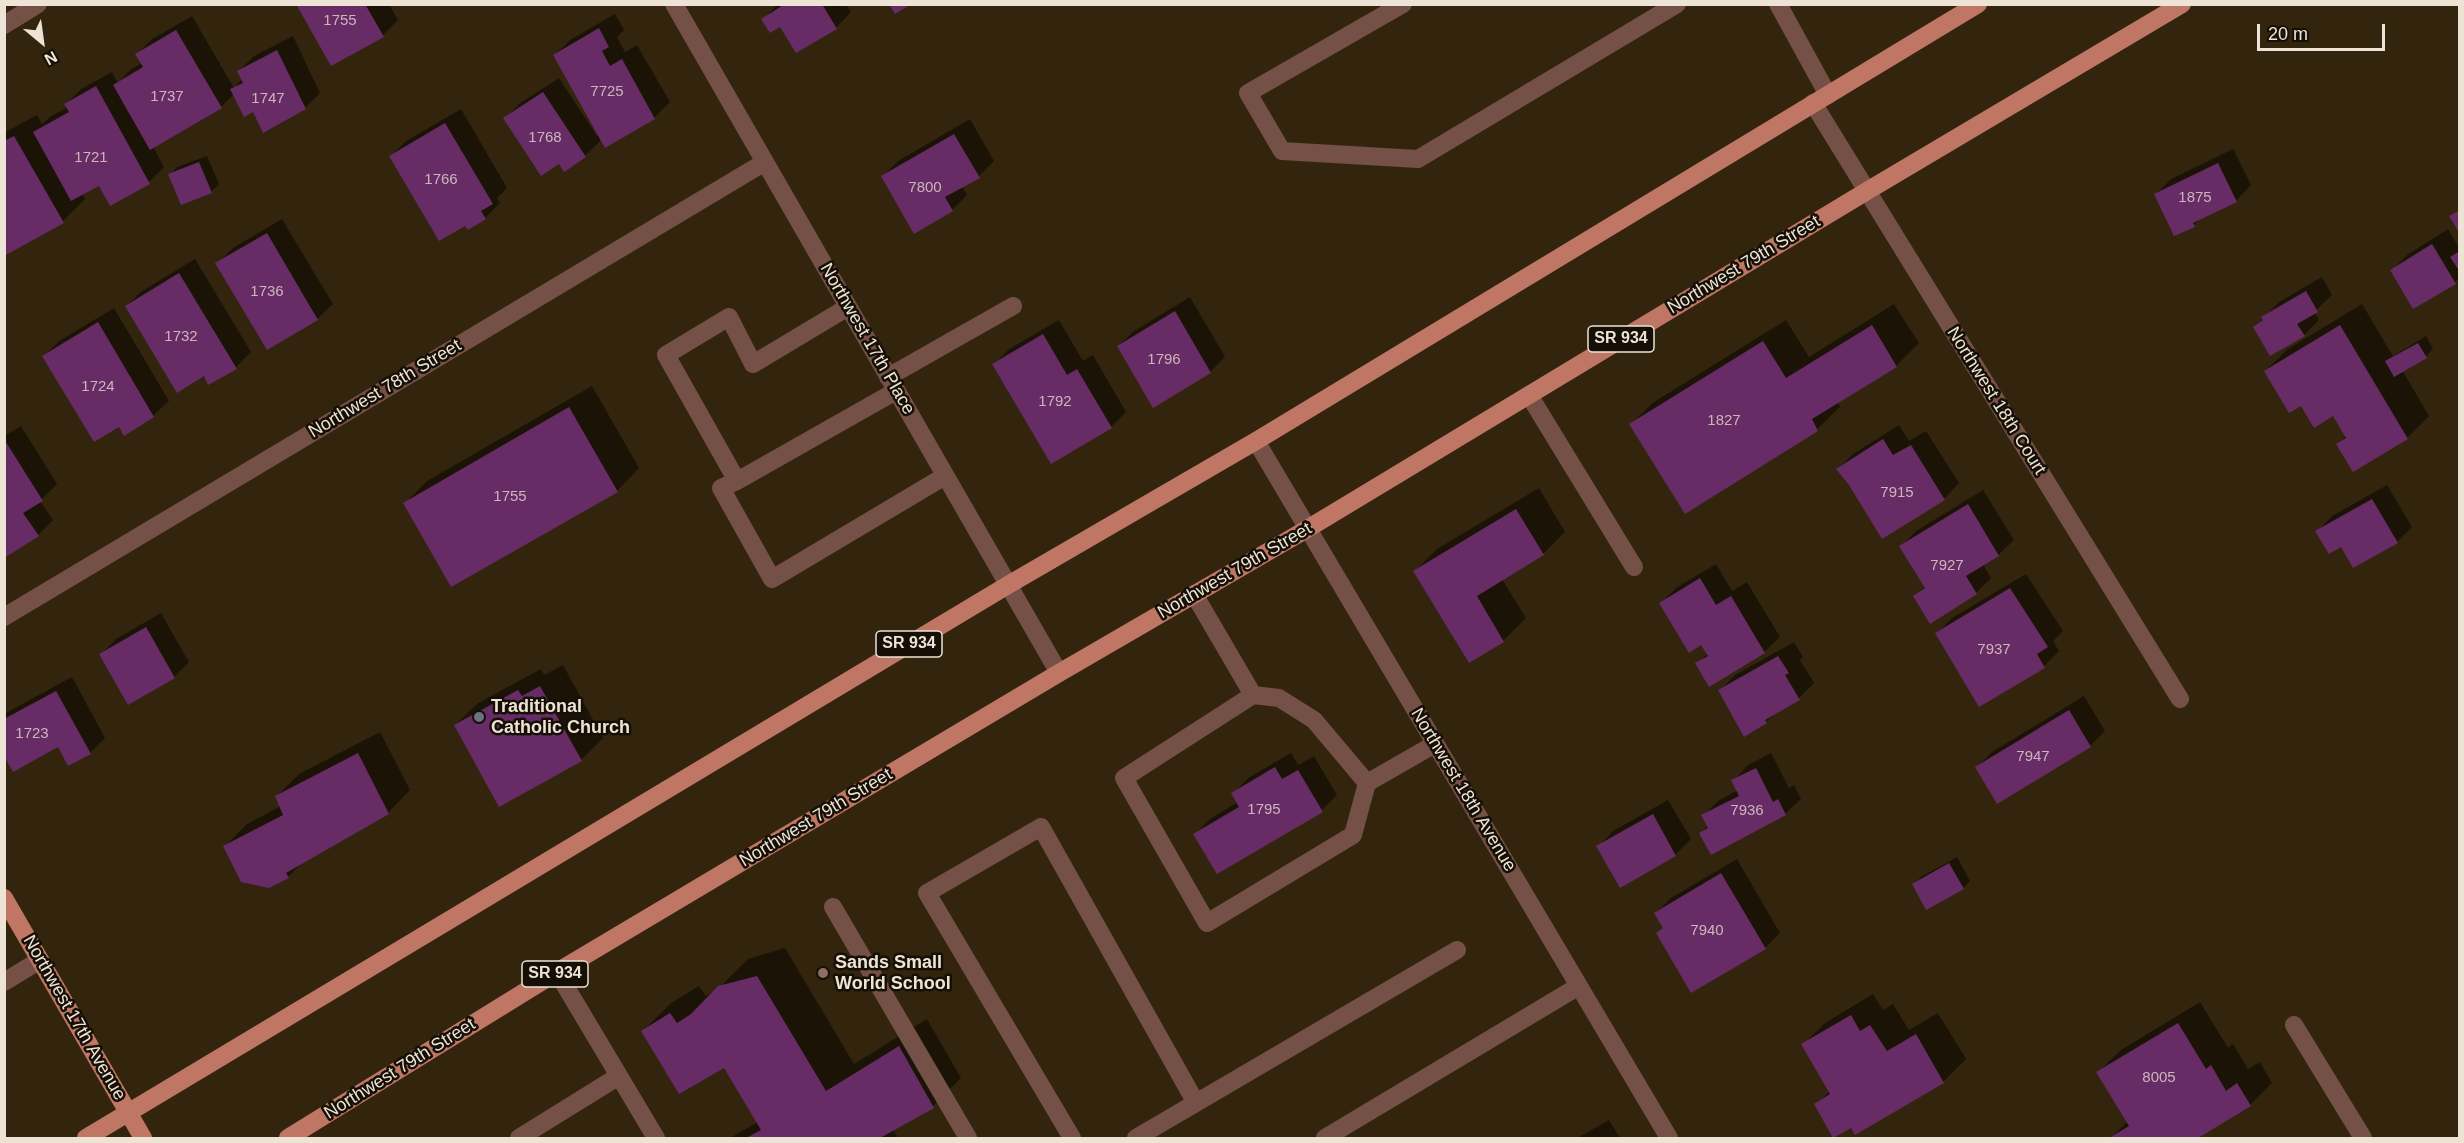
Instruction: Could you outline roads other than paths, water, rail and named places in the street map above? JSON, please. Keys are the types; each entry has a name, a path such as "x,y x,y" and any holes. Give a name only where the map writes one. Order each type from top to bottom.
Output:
{"main road":[{"name":"SR 934","path":"86,1138 1008,585 1256,441 1978,4"},
{"name":"Northwest 79th Street","path":"288,1138 557,972 1307,528 2182,4"},
{"name":"Northwest 17th Avenue","path":"4,898 143,1138"}],"street":[{"path":"4,25 38,4"},
{"name":"Northwest 17th Place","path":"674,4 1059,673"},
{"path":"1403,4 1248,93 1282,151 1418,159 1677,4"},
{"name":"Northwest 18th Court","path":"1779,4 1820,99 1867,191 2180,699"},
{"name":"Northwest 78th Street","path":"4,617 765,162"},
{"path":"945,476 772,579 722,488 737,481 1013,306"},
{"path":"737,481 666,355 729,317 753,364 848,307"},
{"path":"1528,395 1634,567"},
{"name":"Northwest 18th Avenue","path":"1256,441 1669,1138"},
{"path":"1194,594 1253,695"},
{"path":"1367,783 1314,720 1279,698 1253,695 1124,778 1207,923 1353,835 1367,783 1436,744"},
{"path":"1072,1138 927,893 1041,827 1196,1103"},
{"path":"833,907 968,1138"},
{"path":"1136,1138 1457,950"},
{"path":"4,981 40,960"},
{"path":"557,972 656,1138"},
{"path":"1324,1138 1579,986"},
{"path":"2294,1025 2363,1138"},
{"path":"519,1138 619,1076"}],"place":[{"name":"Traditional Catholic Church","path":"479,717"},
{"name":"Sands Small World School","path":"823,973"}]}
